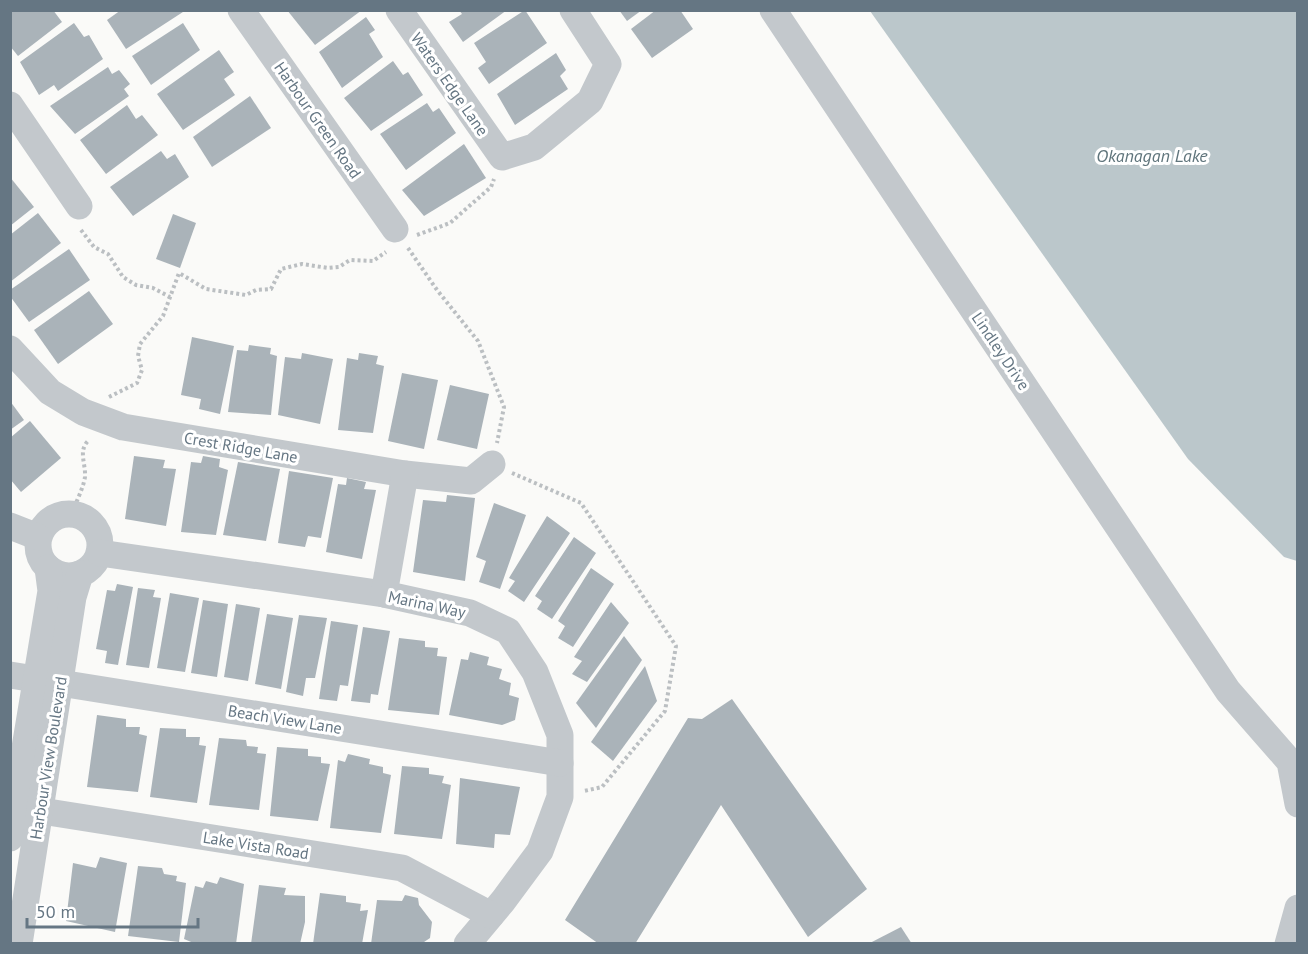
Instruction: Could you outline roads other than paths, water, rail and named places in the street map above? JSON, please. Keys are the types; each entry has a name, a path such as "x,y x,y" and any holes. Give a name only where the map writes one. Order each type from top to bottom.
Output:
{"street":[{"name":"Harbour Green Road","path":"241,10 399,234"},
{"name":"Waters Edge Lane","path":"399,10 502,157 534,147 590,101 609,64 573,10"},
{"name":"Lindley Drive","path":"772,10 1228,691 1290,762 1298,804"},
{"path":"10,105 79,206"},
{"name":"Crest Ridge Lane","path":"10,349 50,392 83,412 123,427 405,474 471,481 492,464"},
{"path":"384,594 405,474"},
{"path":"72,513 91,522 98,531 101,542 100,553 90,569 80,574 68,576 57,574 48,568 41,558 38,537 48,521 61,514 72,513"},
{"path":"10,526 38,537"},
{"name":"Marina Way","path":"100,553 384,594 470,613 508,631 535,672 560,735 560,797 540,851 467,944"},
{"name":"Harbour View Boulevard","path":"20,944 22,808 35,679 51,591 48,568"},
{"name":"Harbour View Boulevard","path":"35,679 73,597 80,574"},
{"name":"Beach View Lane","path":"35,679 560,763"},
{"name":"Harbour View Boulevard","path":"10,838 22,808"},
{"name":"Lake Vista Road","path":"22,808 402,868 491,915"},
{"path":"1288,944 1298,908"}],"water":[{"name":"Okanagan Lake","path":"870,11 1297,11 1297,561 1284,557 1188,459"}]}
